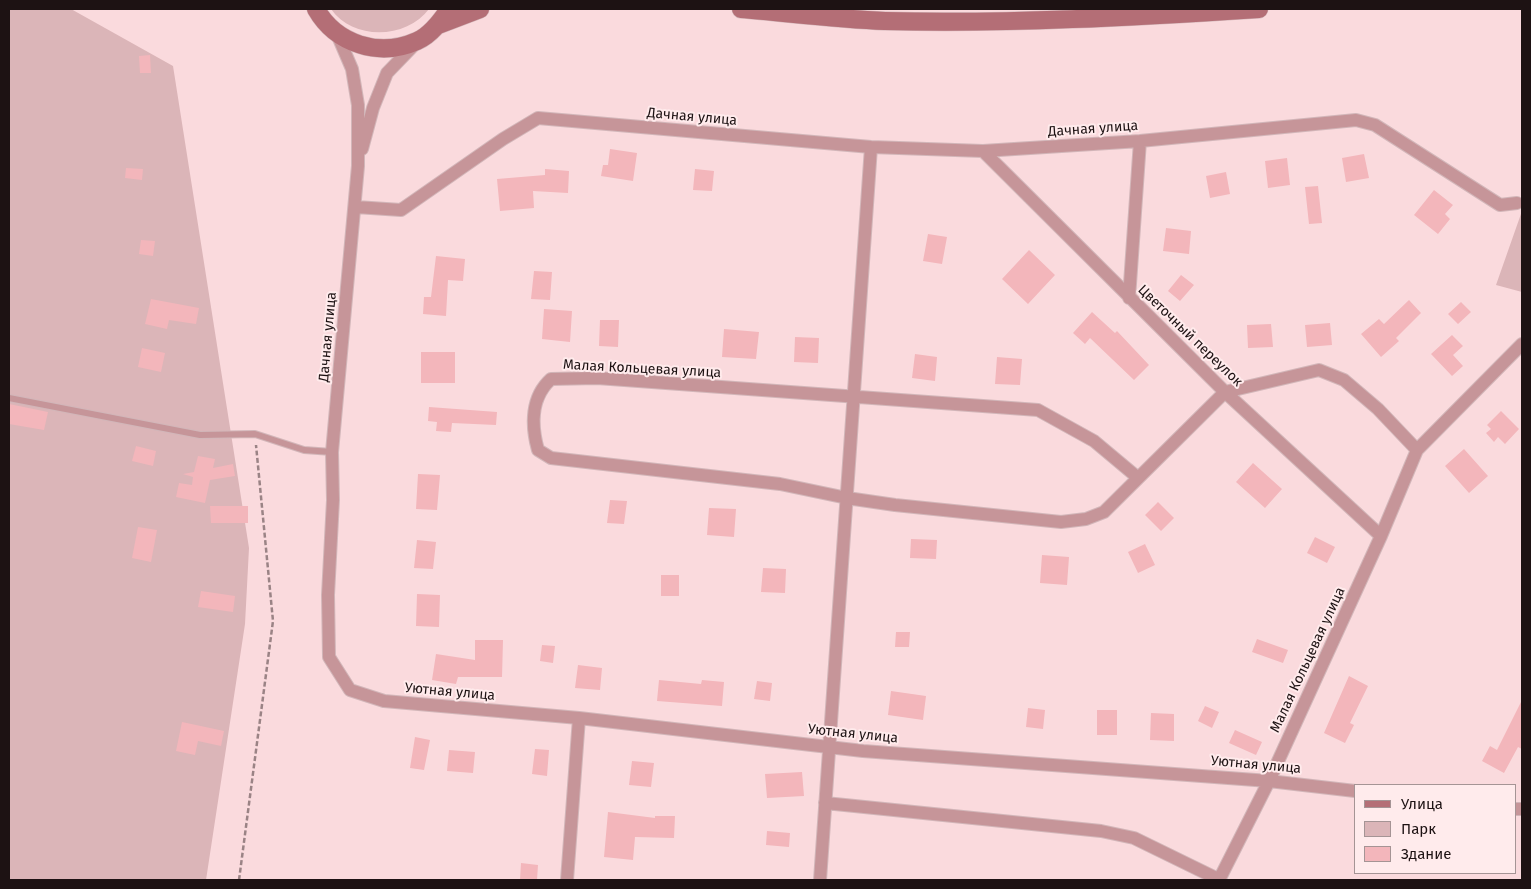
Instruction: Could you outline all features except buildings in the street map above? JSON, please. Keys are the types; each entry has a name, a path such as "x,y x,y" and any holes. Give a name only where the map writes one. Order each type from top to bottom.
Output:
{"street":[{"path":"358,166 373,108 387,73 418,41 438,25 449,9"},
{"path":"438,25 480,9"},
{"path":"741,9 882,21 984,22 1131,17 1259,9"},
{"path":"315,12 337,34 356,44 376,49 396,48 418,41"},
{"path":"337,34 352,69 358,105 356,207"},
{"name":"Дачная улица","path":"350,690 329,657 328,595 333,500 332,452 356,207 401,210 503,139 538,118 871,147 983,151 1140,140 1356,120 1375,125 1500,205 1517,202"},
{"path":"1129,298 1140,140"},
{"path":"820,880 871,147"},
{"name":"Цветочный переулок","path":"983,151 1225,392 1381,536"},
{"name":"Малая Кольцевая улица","path":"1219,880 1269,781 1381,536 1417,450 1522,344"},
{"path":"1225,392 1319,370 1344,380 1378,409 1417,450"},
{"name":"Малая Кольцевая улица","path":"1137,477 1094,441 1038,410 597,378 551,378 540,388 535,403 534,435 538,450 551,458 780,484 847,498 1061,522 1086,519 1104,512 1137,477 1225,392"},
{"name":"Уютная улица","path":"350,690 384,701 579,718 828,747 1269,781 1354,791"},
{"path":"567,880 579,718"},
{"path":"825,803 1101,831 1134,838 1219,880"}],"lane":[{"path":"9,398 200,435 255,434 304,450 332,452"}],"path":[{"path":"239,880 273,622 255,434"}],"green space":[{"path":"9,9 71,9 173,66 249,548 245,624 206,880 9,880"},
{"path":"331,9 429,9 419,19 407,26 394,31 380,32 352,27"},
{"path":"1522,211 1522,292 1496,285"}]}
